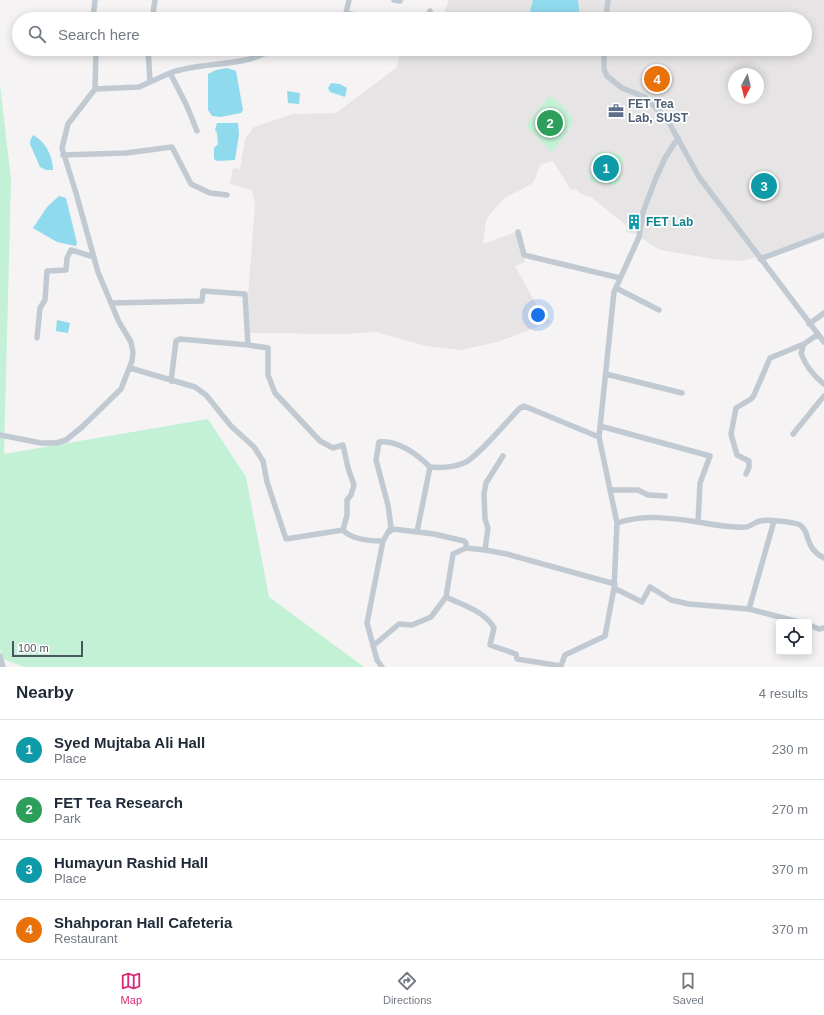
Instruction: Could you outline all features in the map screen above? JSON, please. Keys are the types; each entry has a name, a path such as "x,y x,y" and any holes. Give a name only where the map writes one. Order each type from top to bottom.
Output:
{"street":[{"path":"93,12 94,0"},
{"path":"153,12 155,0"},
{"path":"346,12 349,0"},
{"path":"607,12 608,0"},
{"path":"0,435 41,443 56,443 66,440 82,427 121,389 130,368 133,352 131,342 119,322 98,272 62,148 68,124 95,89 96,56"},
{"path":"148,56 150,81"},
{"path":"95,89 140,87 150,81 170,73 191,67 248,60 256,56"},
{"path":"604,56 604,69 609,79 622,88 645,98 667,118 692,168 817,335 824,342"},
{"path":"170,73 186,104 197,131"},
{"path":"446,597 483,616 490,622 494,628 490,645 516,654 517,659 525,662 561,667 565,654 605,636 614,586 617,523 599,437 616,288 639,237 643,212 656,178 665,158 678,138"},
{"path":"63,155 126,153 172,147 191,184 210,193 227,195"},
{"path":"518,232 524,256 620,278"},
{"path":"760,259 824,235"},
{"path":"37,338 40,308 45,300 47,272 66,270 67,258 71,250 94,257"},
{"path":"616,288 659,310"},
{"path":"111,303 202,301 203,290 245,294 248,345"},
{"path":"809,324 824,313"},
{"path":"746,474 749,467 749,461 737,455 731,434 736,408 754,395 770,358 804,344 817,335"},
{"path":"171,381 176,342 180,339 268,348 268,375 275,393 320,441 333,448 343,445 348,468 354,485 351,495 347,500 347,515 343,530"},
{"path":"804,344 801,353 803,359 817,379 824,384"},
{"path":"130,368 195,387 206,395 231,426 254,447 263,461 267,482 286,540 332,530 343,530 346,534 368,541 383,541"},
{"path":"606,374 682,393"},
{"path":"793,434 824,396"},
{"path":"430,467 456,465 469,460 520,408 524,406 599,437"},
{"path":"600,426 710,456 700,483 698,522"},
{"path":"382,667 377,660 367,623 383,541 391,526 390,515 376,460 379,442 388,440 421,457 430,467"},
{"path":"485,550 488,528 485,519 484,494 486,483 503,456"},
{"path":"417,532 430,467"},
{"path":"610,490 638,490 648,495 665,496"},
{"path":"617,523 630,519 664,517 722,526 749,527 760,521 774,521 799,525 804,531 809,545 817,555 824,558"},
{"path":"749,609 774,521"},
{"path":"387,533 393,529 417,532 464,541 466,543 466,548"},
{"path":"373,646 399,624 412,625 431,617 446,597 453,554 466,548 507,554 614,586 642,602 650,587 671,600 689,604 749,609 787,619"},
{"path":"812,626 819,629 824,628"},
{"path":"0,656 3,667"}],"shaded area":[{"path":"449,0 824,0 824,232 763,256 741,261 714,259 660,250 640,237 640,234 626,232 627,226 592,198 579,193 577,189 571,190 553,161 541,164 533,183 505,198 490,214 486,221 483,244 516,232 525,262 515,266 536,304 551,322 497,342 461,350 426,346 376,332 342,334 250,333 248,297 255,204 252,190 230,184 233,168 240,169 245,139 254,127 293,114 336,113 396,68 400,56 812,56 812,12 444,12"}],"green space":[{"path":"0,85 11,179 4,454 208,419 246,477 269,597 364,667 24,667 3,659 0,649"},
{"path":"549,96 564,107 573,120 567,133 552,152 526,126"},
{"path":"601,151 619,154 623,159 620,181 615,185 593,182 590,179 592,158"}],"water":[{"path":"533,0 578,0 579,12 530,12"},
{"path":"227,68 236,71 243,110 241,113 221,117 212,116 208,110 208,74 216,70"},
{"path":"331,83 340,84 347,88 345,97 330,92 328,88"},
{"path":"287,91 300,93 299,104 288,103"},
{"path":"217,123 238,123 239,134 235,160 217,161 214,159 214,148 218,144 217,133 215,130"},
{"path":"33,135 45,145 48,150 52,159 53,170 46,170 40,167 30,144"},
{"path":"59,196 66,198 77,243 76,246 57,242 33,228 47,207"},
{"path":"57,320 70,323 68,333 56,331"}],"place":[{"name":"Shahporan Hall Cafeteria","path":"657,79"},
{"name":"FET Tea Lab, SUST","path":"616,111"},
{"name":"FET Tea Research","path":"550,123"},
{"name":"Syed Mujtaba Ali Hall","path":"606,168"},
{"name":"Humayun Rashid Hall","path":"764,186"},
{"name":"FET Lab","path":"634,222"}]}
